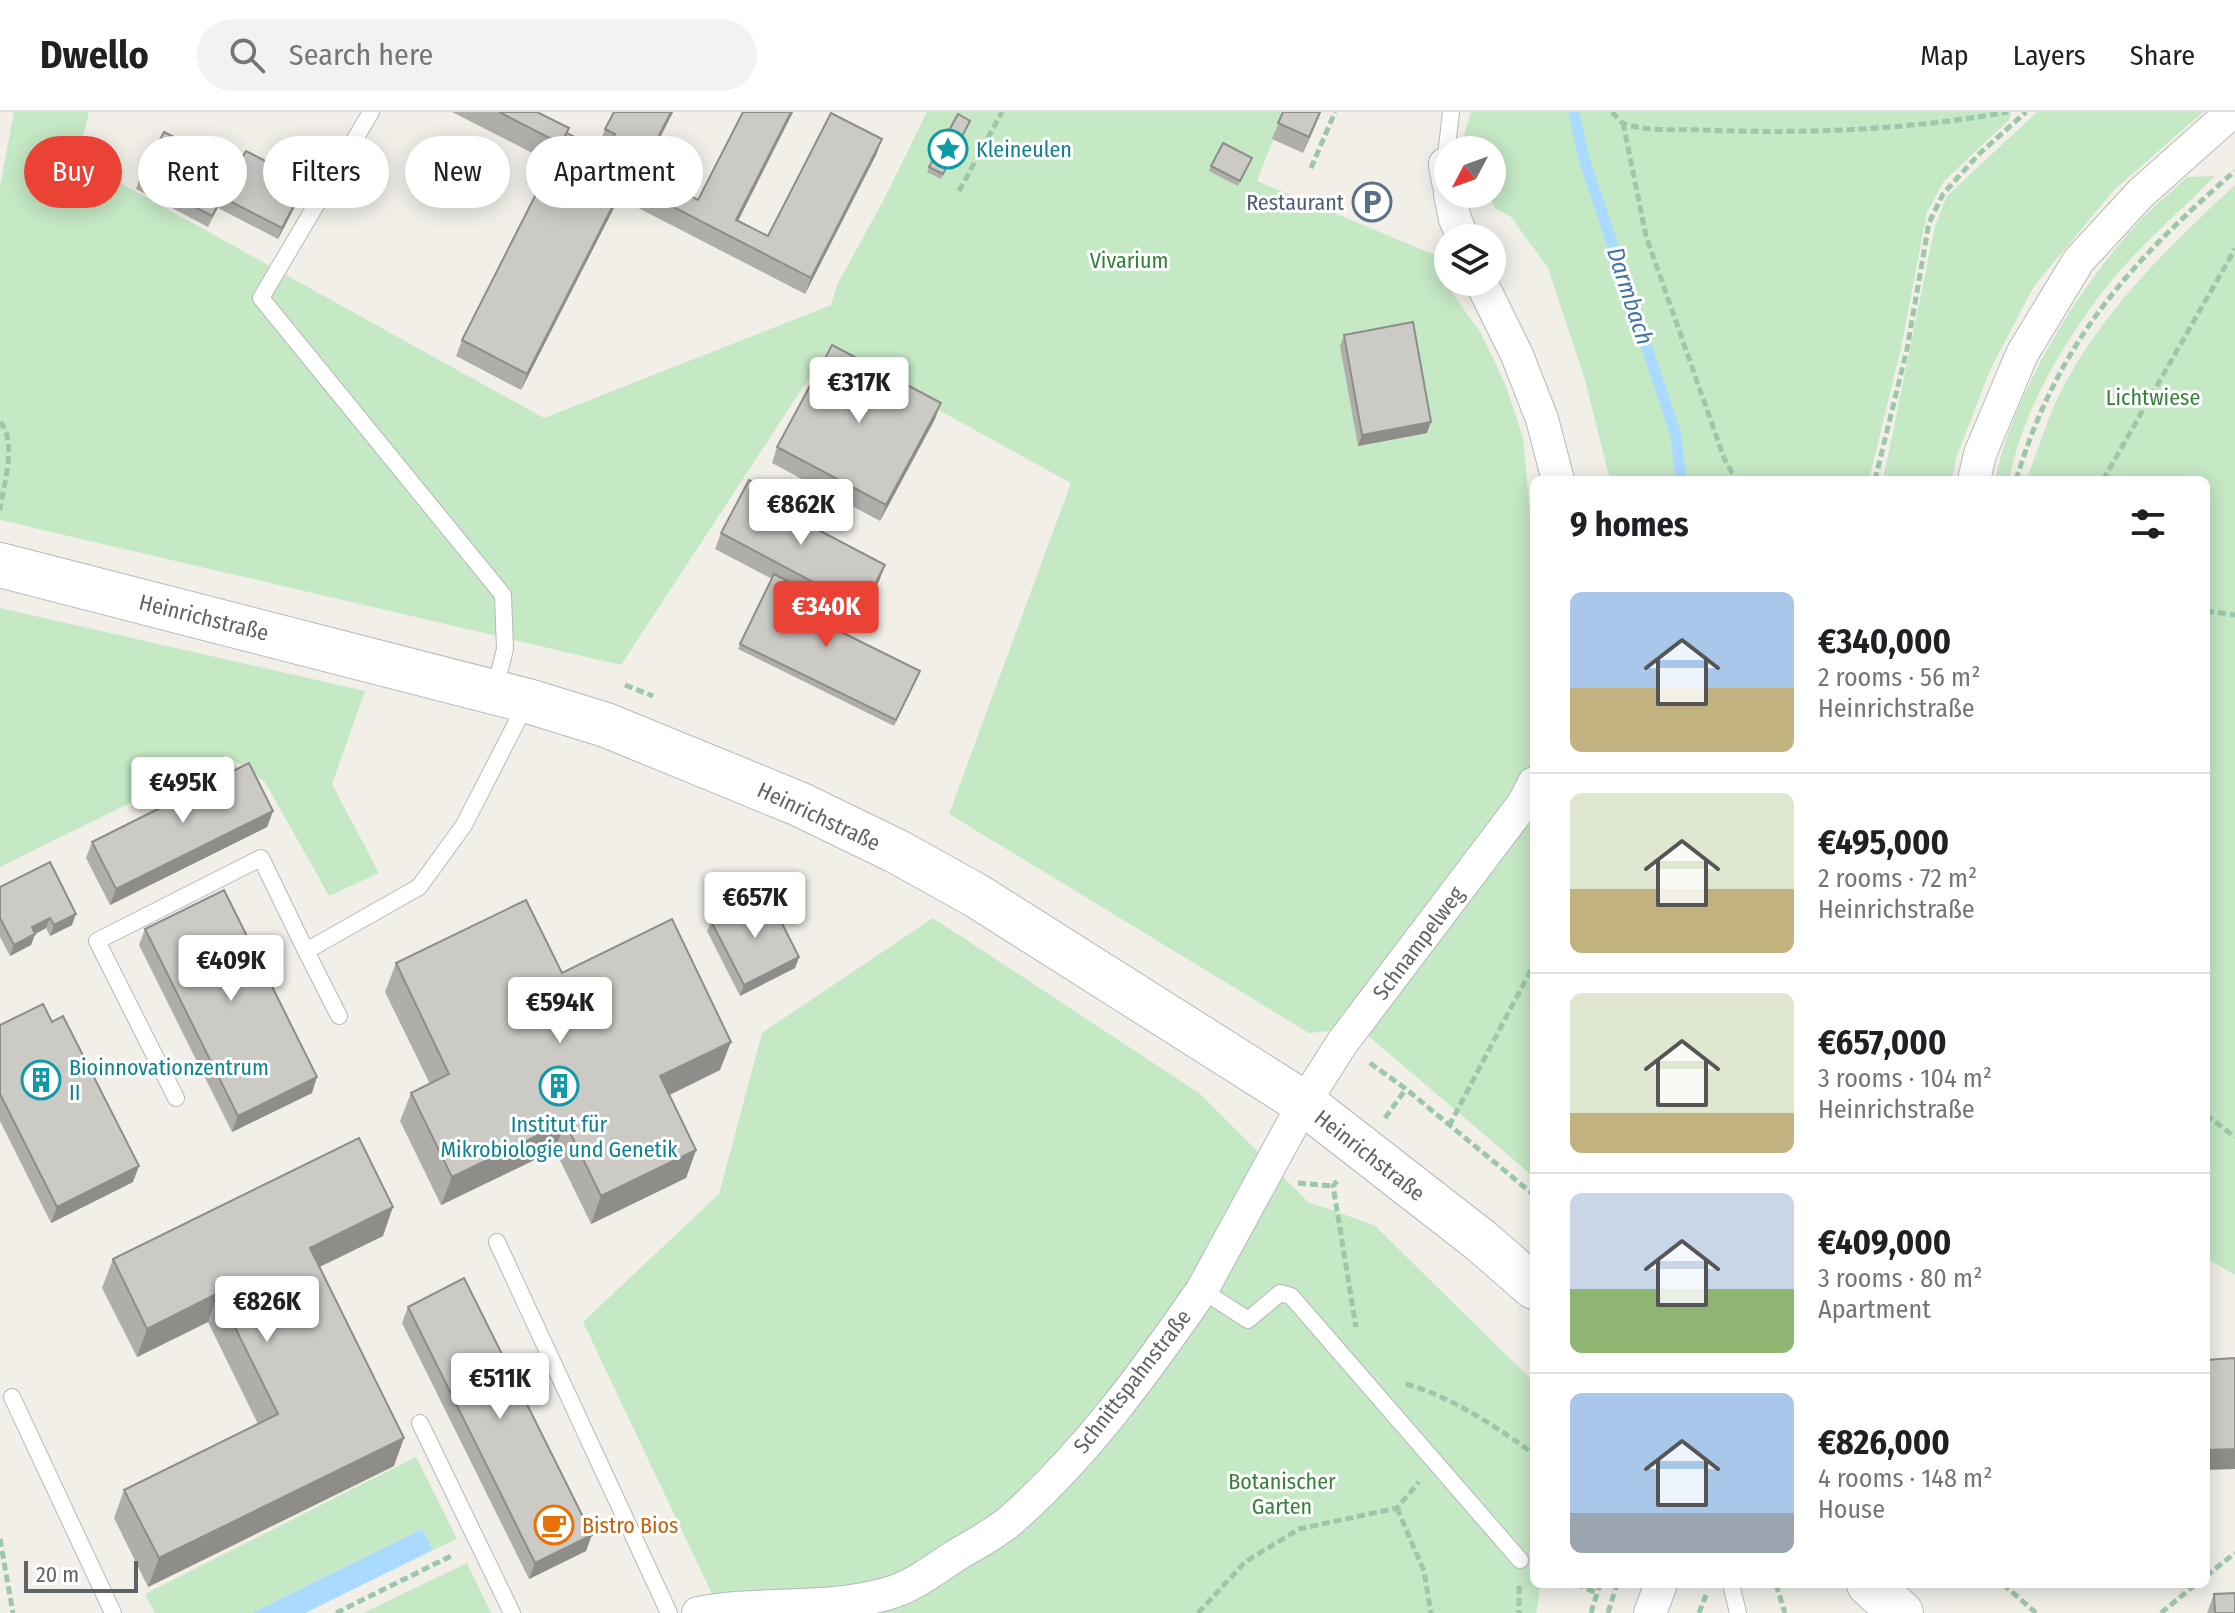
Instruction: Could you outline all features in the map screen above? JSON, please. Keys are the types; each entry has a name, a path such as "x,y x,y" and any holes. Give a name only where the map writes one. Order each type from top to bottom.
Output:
{"main road":[{"name":"Heinrichstraße","path":"0,565 511,696 606,725 799,804 898,852 977,896 1304,1103 1480,1240 1530,1284"},
{"path":"1873,1588 1901,1613"}],"street":[{"path":"1975,476 1980,454 2022,354 2079,260 2141,193 2232,112"},
{"path":"1488,296 1542,419 1557,476"},
{"name":"Schnampelweg","path":"1304,1103 1342,1043 1530,791"},
{"name":"Schnittspahnstraße","path":"698,1613 724,1608 790,1607 843,1601 907,1588 1010,1521 1091,1438 1202,1290 1304,1103"},
{"path":"1650,1613 1659,1588"}],"lane":[{"path":"306,951 419,887 464,825 511,696 503,595 261,298 371,112"},
{"path":"1450,136 1451,112"},
{"path":"176,1098 97,941 261,858 339,1016"},
{"path":"497,1242 669,1613"},
{"path":"1202,1290 1248,1320 1275,1296 1288,1294 1365,1378 1520,1560"},
{"path":"12,1397 113,1613"},
{"path":"420,1423 512,1613"},
{"path":"1732,1588 1738,1613"}],"path":[{"path":"959,191 1002,112"},
{"path":"1311,168 1335,112"},
{"path":"1612,112 1623,123 1646,236 1707,412 1734,476"},
{"path":"1623,123 1654,128 1751,132 1855,130 1959,121 2008,112"},
{"path":"1876,476 1907,349 1929,223 1943,194 1979,154 2026,112"},
{"path":"2017,476 2054,382 2086,327 2124,277 2179,220 2235,171"},
{"path":"2105,476 2235,249"},
{"path":"0,422 6,428 9,447 0,510"},
{"path":"1730,476 1731,471"},
{"path":"2210,612 2235,615"},
{"path":"1449,1126 1530,972"},
{"path":"1342,1043 1406,1089 1530,1192"},
{"path":"1385,1118 1406,1089"},
{"path":"2210,1118 2235,1137"},
{"path":"1333,1186 1365,1378 1376,1376 1429,1391 1500,1429 1530,1451"},
{"path":"1198,1613 1245,1562 1299,1529 1397,1508 1423,1478"},
{"path":"1397,1508 1424,1571 1431,1613"},
{"path":"0,1539 13,1613"},
{"path":"336,1613 477,1543"},
{"path":"2210,1573 2233,1554"},
{"path":"1586,1588 1598,1593"},
{"path":"1591,1613 1599,1588"},
{"path":"1608,1613 1616,1588"},
{"path":"1777,1588 1785,1613"},
{"path":"2008,1588 2036,1613"},
{"path":"2161,1613 2191,1588"}],"green space":[{"name":"Vivarium","path":"14,112 89,112 83,136 24,136 24,208 122,208 122,184 138,193 138,208 165,208 544,418 831,305 837,285 927,112 1284,112 1257,181 1434,255 1434,296 1454,296 1481,333 1505,384 1523,437 1530,514 1530,1174 1359,1028 1309,1033 949,814 1071,483 828,349 621,665 0,520 0,186"},
{"path":"1471,112 2011,112 2009,120 1944,181 1927,212 1901,348 1870,476 1609,476 1585,380 1548,268 1511,217 1495,208 1506,208 1506,136 1464,136"},
{"path":"2037,112 2203,112 2113,191 2034,286 1991,368 1956,458 1953,476 1884,476 1935,226 1947,196"},
{"path":"2215,176 2130,260 2088,311 2034,404 2010,476 1996,476 2016,413 2071,310 2115,249 2187,177"},
{"name":"Lichtwiese","path":"2235,185 2235,1275 2210,1260 2210,476 2027,476 2050,415 2076,365 2115,308 2185,232"},
{"path":"0,608 365,691 332,784 379,873 329,896 265,782 227,755 0,867"},
{"name":"Botanischer Garten","path":"933,918 1199,1093 1308,1202 1374,1225 1530,1378 1530,1588 1540,1588 1536,1613 721,1613 583,1322 719,1194 762,1033"},
{"path":"416,1457 457,1539 433,1550 422,1529 252,1613 155,1613 145,1594"},
{"path":"467,1563 491,1613 363,1613"}],"water":[{"path":"422,1529 433,1550 305,1613 252,1613"}],"building":[{"path":"499,112 537,112 569,128 565,136 546,136"},
{"path":"614,112 671,112 659,136 614,136 605,129"},
{"path":"743,112 791,112 736,220 768,236 831,113 882,139 811,278 675,208 703,208 703,190"},
{"path":"1283,112 1320,112 1309,137 1278,123"},
{"path":"958,114 970,121 943,174 929,167"},
{"path":"1223,143 1252,158 1240,181 1211,166"},
{"path":"247,152 263,160 263,208 292,208 282,228 243,208 247,208"},
{"path":"197,208 216,208 212,216"},
{"path":"529,208 612,208 527,374 462,340"},
{"path":"1413,322 1431,422 1362,435 1344,335"},
{"path":"832,345 941,403 886,505 777,447"},
{"path":"749,480 777,495 771,505 885,565 862,608 721,533"},
{"path":"774,574 842,609 833,628 920,671 896,720 740,644"},
{"path":"249,763 273,811 116,889 92,842 166,805 162,799 191,785 193,791"},
{"path":"50,862 76,914 54,925 50,918 32,927 35,934 14,945 0,918 0,887"},
{"path":"224,890 317,1077 238,1116 145,929"},
{"path":"768,896 799,957 744,985 711,921"},
{"name":"Institut für Mikrobiologie und Genetik","path":"526,900 562,973 672,919 731,1042 660,1076 696,1150 601,1196 565,1122 452,1177 411,1093 449,1074 396,963"},
{"name":"Bioinnovationzentrum II","path":"43,1004 52,1022 63,1016 139,1166 57,1207 0,1094 0,1025"},
{"path":"359,1138 393,1207 310,1248 404,1438 159,1558 124,1490 278,1414 218,1293 147,1329 113,1259"},
{"path":"464,1278 592,1535 535,1563 408,1307"},
{"path":"2235,1358 2235,1449 2210,1450 2210,1360"},
{"path":"2235,1593 2235,1613 2215,1613 2214,1594"}],"waterway":[{"name":"Darmbach","path":"1574,112 1584,159 1676,435 1681,476"}],"place":[{"name":"Kleineulen","path":"948,149"},
{"name":"Restaurant","path":"1372,202"},
{"name":"Bioinnovationzentrum II","path":"41,1080"},
{"name":"Institut für Mikrobiologie und Genetik","path":"559,1086"},
{"name":"Bistro Bios","path":"554,1525"}]}
